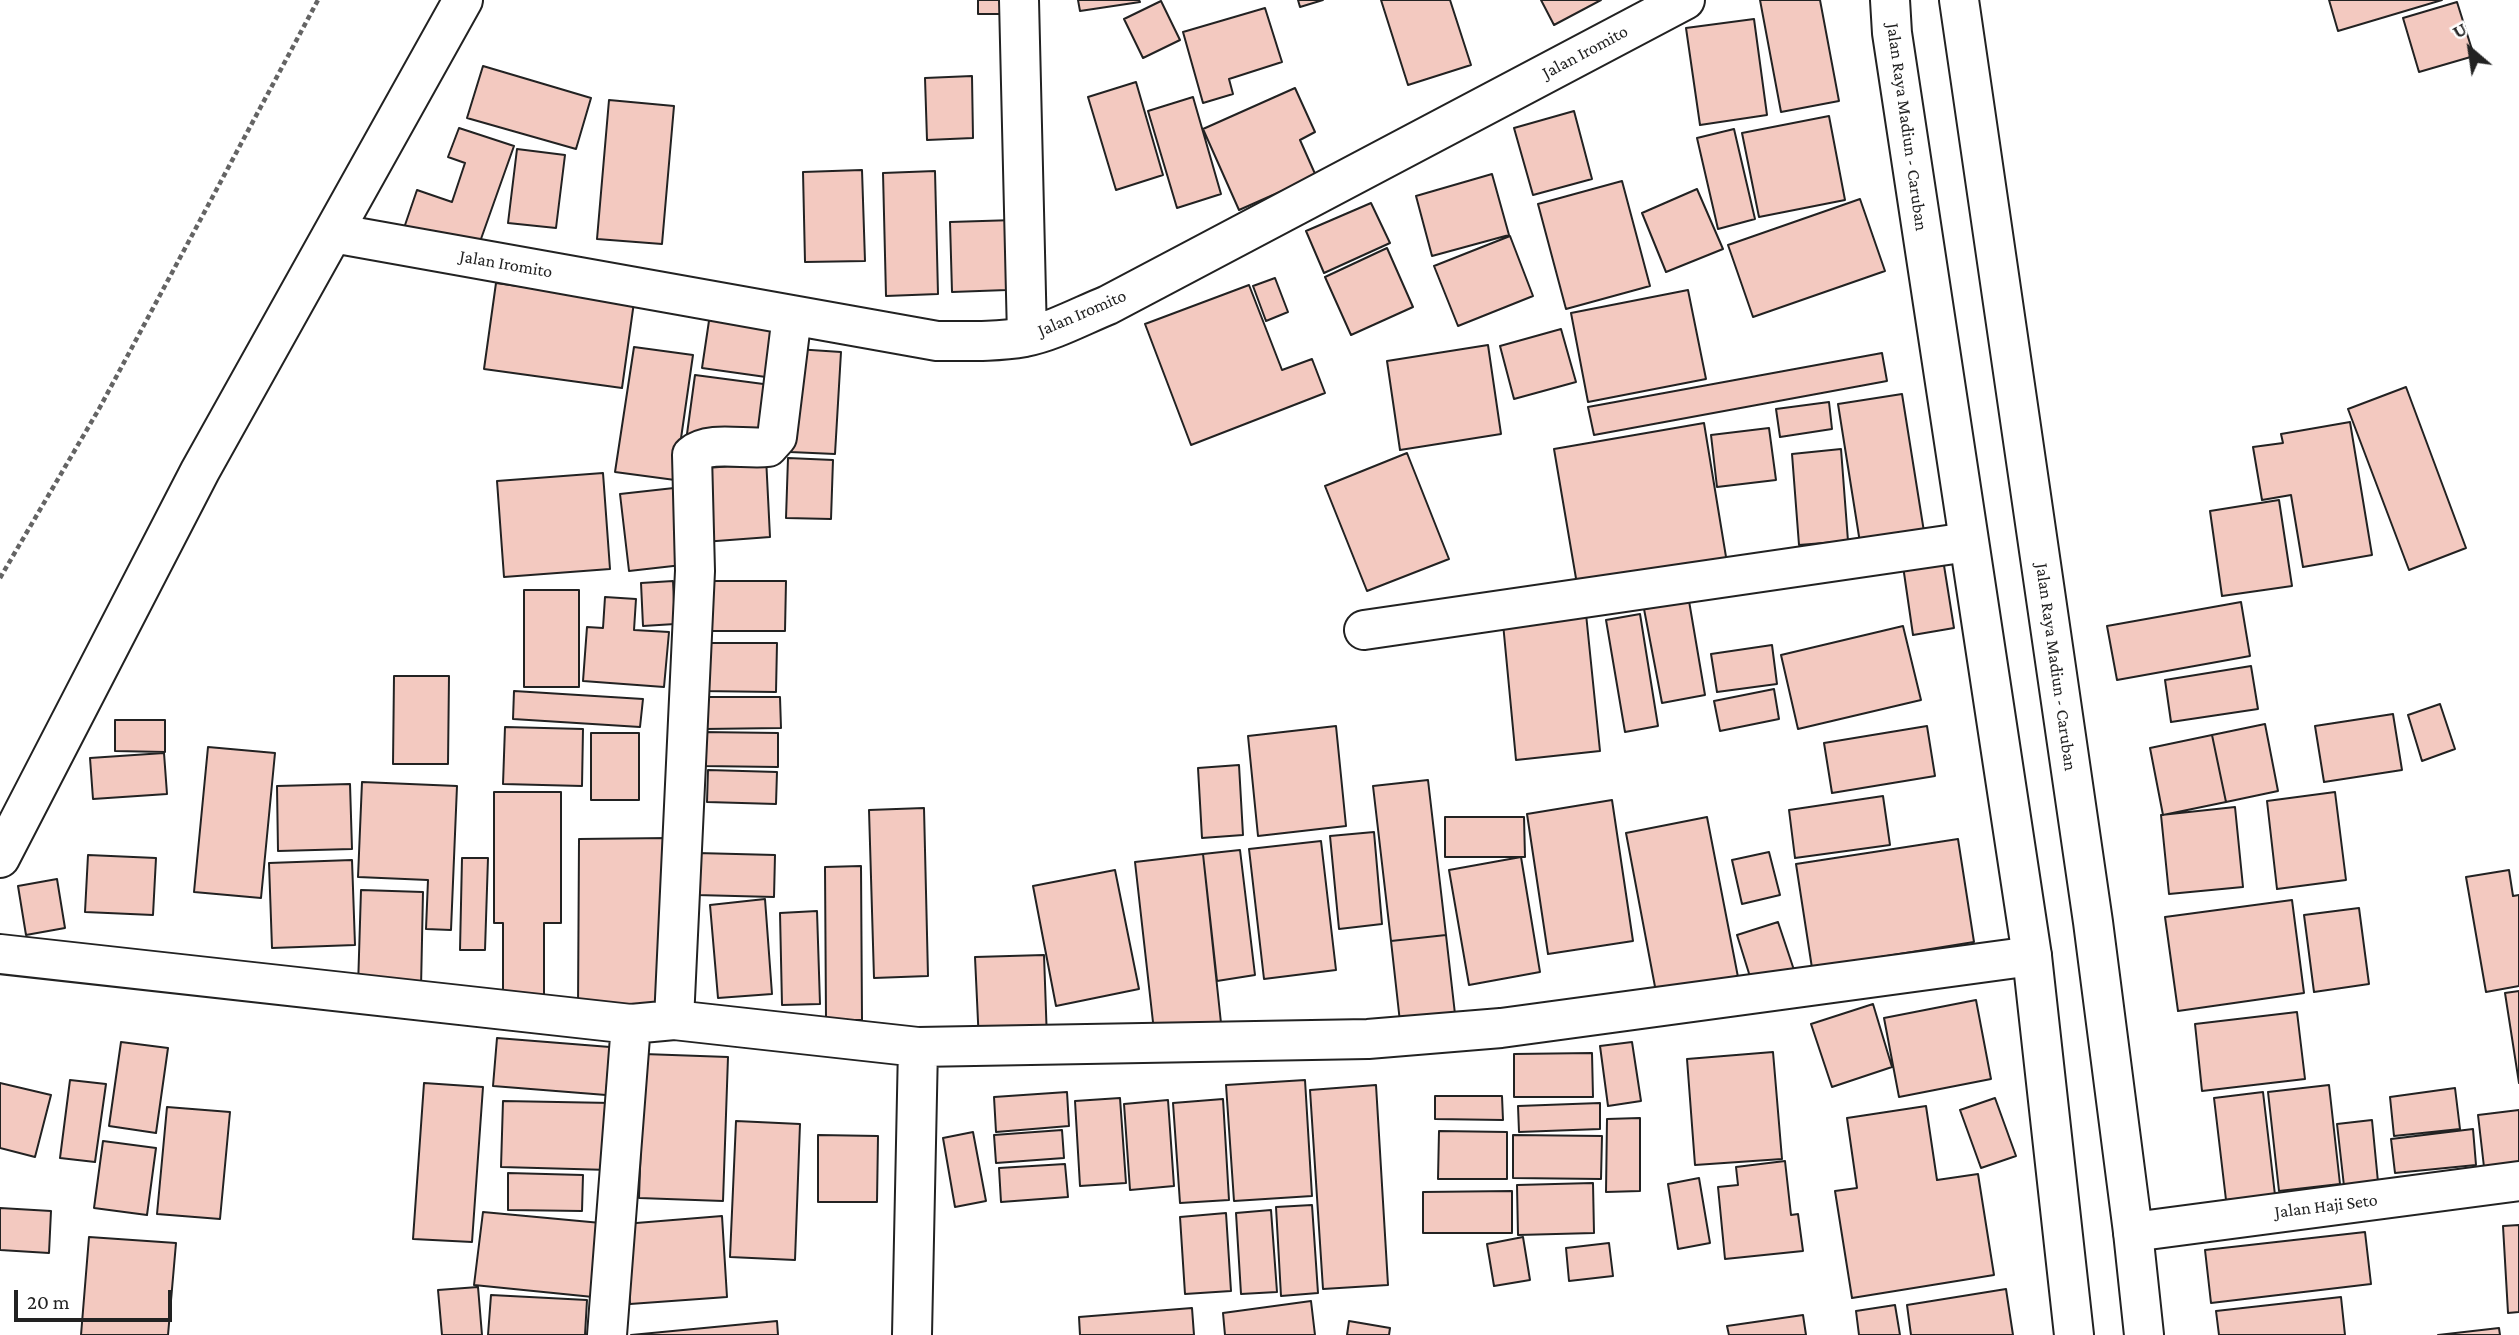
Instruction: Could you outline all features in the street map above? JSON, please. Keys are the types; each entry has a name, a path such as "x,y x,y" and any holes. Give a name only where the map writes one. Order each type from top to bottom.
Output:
{"main road":[{"path":"0,858 200,471 463,0"},
{"path":"1019,0 1027,337"},
{"name":"Jalan Iromito","path":"333,233 937,341 984,342 1027,337 1108,305 1685,0"},
{"name":"Jalan Raya Madiun - Caruban","path":"1890,0 1892,33 2032,956 2074,1335"},
{"name":"Jalan Raya Madiun - Caruban","path":"1958,0 2091,908 2144,1335"},
{"path":"674,1020 695,571 692,454 700,448 768,447 777,437 792,315"},
{"path":"1364,630 1968,542"},
{"path":"0,954 631,1024 674,1020 918,1047 1368,1039 1501,1028 2032,956"},
{"path":"607,1335 631,1024"},
{"path":"912,1335 918,1047"},
{"name":"Jalan Haji Seto","path":"2133,1232 2519,1181"}],"path":[{"path":"0,578 100,409 318,0"}],"building":[{"path":"978,0 1016,0 1015,14 978,14"},
{"path":"1078,0 1139,0 1140,2 1080,11"},
{"path":"1298,0 1323,0 1300,7"},
{"path":"1381,0 1450,0 1471,65 1408,85"},
{"path":"1541,0 1601,0 1554,25"},
{"path":"1760,0 1820,0 1839,101 1781,112"},
{"path":"2329,0 2442,0 2338,31"},
{"path":"1161,1 1180,40 1143,58 1124,19"},
{"path":"2457,2 2474,56 2419,72 2403,18"},
{"path":"1265,8 1282,62 1229,79 1233,94 1203,103 1183,32"},
{"path":"1754,19 1767,115 1700,125 1686,28"},
{"path":"483,66 591,98 576,149 467,118"},
{"path":"972,76 973,138 927,140 925,78"},
{"path":"1136,82 1163,175 1116,190 1088,97"},
{"path":"1295,88 1315,132 1300,140 1316,176 1239,210 1203,129"},
{"path":"1193,97 1221,194 1177,208 1148,111"},
{"path":"609,100 674,106 662,244 597,239"},
{"path":"1574,111 1592,179 1533,195 1514,128"},
{"path":"1829,116 1845,200 1759,217 1742,133"},
{"path":"459,128 514,146 476,253 404,228 417,190 452,202 465,163 448,157"},
{"path":"1734,129 1755,219 1718,229 1697,138"},
{"path":"517,149 565,155 556,228 508,223"},
{"path":"862,170 865,261 805,262 803,172"},
{"path":"935,171 938,294 886,296 883,173"},
{"path":"1492,174 1509,235 1432,256 1416,196"},
{"path":"1622,181 1650,286 1566,309 1538,204"},
{"path":"1697,189 1723,249 1666,272 1642,213"},
{"path":"1860,199 1885,271 1753,317 1728,245"},
{"path":"1371,203 1390,243 1324,273 1306,231"},
{"path":"1015,220 1006,249 1007,290 952,292 950,222"},
{"path":"1510,236 1533,296 1458,326 1434,266"},
{"path":"1387,248 1413,307 1351,335 1325,277"},
{"path":"1275,278 1288,312 1266,321 1253,286"},
{"path":"496,283 634,302 622,388 484,369"},
{"path":"1249,285 1282,370 1312,359 1325,393 1191,445 1145,324"},
{"path":"1688,290 1706,379 1588,402 1571,313"},
{"path":"710,314 780,324 773,378 702,368"},
{"path":"1561,329 1576,382 1514,399 1500,346"},
{"path":"1488,345 1501,434 1400,450 1387,361"},
{"path":"634,347 693,355 675,480 615,472"},
{"path":"796,349 841,352 835,454 790,452"},
{"path":"1882,353 1887,381 1594,435 1588,407"},
{"path":"695,375 771,385 762,445 687,434"},
{"path":"2406,387 2466,548 2409,570 2348,409"},
{"path":"1902,394 1925,538 1861,549 1838,404"},
{"path":"1829,402 1832,429 1780,437 1776,409"},
{"path":"2350,422 2372,555 2303,567 2291,495 2262,500 2253,447 2283,443 2281,434"},
{"path":"1704,423 1728,569 1579,596 1554,449"},
{"path":"1769,428 1776,480 1717,487 1711,435"},
{"path":"1841,449 1848,541 1799,545 1792,454"},
{"path":"1407,453 1449,559 1367,591 1325,486"},
{"path":"766,457 770,537 703,542 698,462"},
{"path":"788,458 833,460 831,519 786,518"},
{"path":"603,473 610,569 504,577 497,481"},
{"path":"683,487 691,564 629,571 620,494"},
{"path":"2279,500 2292,586 2222,596 2210,511"},
{"path":"1942,553 1954,628 1913,635 1902,559"},
{"path":"673,581 675,624 643,626 641,583"},
{"path":"706,581 786,581 785,631 706,631"},
{"path":"524,590 579,590 579,687 524,687"},
{"path":"605,597 636,599 634,630 669,632 664,687 583,681 587,627 603,628"},
{"path":"1689,601 1705,695 1662,703 1644,609"},
{"path":"2241,602 2250,656 2117,680 2107,626"},
{"path":"1585,604 1600,751 1516,760 1502,613"},
{"path":"1640,614 1658,726 1625,732 1606,620"},
{"path":"1903,626 1921,700 1798,729 1781,655"},
{"path":"702,643 777,643 776,692 701,691"},
{"path":"1772,645 1777,684 1717,692 1711,654"},
{"path":"2251,666 2258,709 2171,722 2165,680"},
{"path":"394,676 449,676 448,764 393,764"},
{"path":"1774,689 1779,719 1720,731 1714,701"},
{"path":"514,691 643,699 640,727 513,719"},
{"path":"705,697 780,697 781,728 704,729"},
{"path":"2440,704 2455,749 2422,761 2408,715"},
{"path":"2393,714 2402,770 2324,782 2315,726"},
{"path":"115,720 165,720 165,752 115,751"},
{"path":"2265,724 2278,791 2226,802 2212,735"},
{"path":"1336,726 1346,826 1258,836 1248,736"},
{"path":"1927,726 1935,776 1832,793 1824,743"},
{"path":"505,727 583,729 582,786 503,784"},
{"path":"702,732 778,733 778,767 702,766"},
{"path":"591,733 639,733 639,800 591,800"},
{"path":"2212,735 2226,802 2163,815 2150,748"},
{"path":"208,747 275,753 261,898 194,892"},
{"path":"164,753 167,794 93,799 90,758"},
{"path":"1239,765 1243,835 1202,838 1198,768"},
{"path":"708,770 777,772 776,804 707,802"},
{"path":"1428,780 1446,935 1391,941 1373,786"},
{"path":"362,782 457,786 451,930 426,929 428,880 358,877"},
{"path":"350,784 352,849 278,851 277,786"},
{"path":"494,792 561,792 561,923 544,923 544,1000 503,1000 503,923 494,923"},
{"path":"2335,792 2346,880 2277,889 2267,801"},
{"path":"1883,796 1890,845 1795,858 1789,810"},
{"path":"1612,800 1633,941 1548,954 1527,814"},
{"path":"2235,807 2243,887 2169,894 2161,815"},
{"path":"924,808 928,976 874,978 869,810"},
{"path":"1445,817 1524,817 1525,857 1445,857"},
{"path":"1707,817 1738,977 1656,992 1626,833"},
{"path":"1374,832 1382,924 1339,929 1330,836"},
{"path":"669,838 669,1007 578,1008 579,839"},
{"path":"1958,839 1974,942 1812,968 1796,864"},
{"path":"1321,841 1336,970 1264,979 1249,849"},
{"path":"1240,850 1255,975 1217,981 1203,854"},
{"path":"1769,852 1780,895 1742,904 1732,860"},
{"path":"697,853 775,855 774,897 696,895"},
{"path":"1203,854 1221,1023 1154,1031 1135,862"},
{"path":"88,855 156,858 153,915 85,912"},
{"path":"1521,857 1540,972 1469,985 1449,870"},
{"path":"462,858 488,858 485,950 460,950"},
{"path":"352,860 355,945 272,948 269,863"},
{"path":"861,866 862,1020 826,1020 825,867"},
{"path":"1115,870 1139,989 1056,1006 1033,886"},
{"path":"2509,870 2513,896 2519,895 2519,986 2486,992 2466,877"},
{"path":"57,879 65,928 26,935 18,886"},
{"path":"361,890 423,892 421,988 358,987"},
{"path":"765,899 772,994 718,998 710,905"},
{"path":"2292,900 2304,993 2178,1011 2165,917"},
{"path":"2359,908 2369,984 2314,992 2304,915"},
{"path":"817,911 820,1004 782,1005 780,913"},
{"path":"1778,922 1794,970 1752,983 1737,935"},
{"path":"1446,935 1455,1014 1400,1022 1391,941"},
{"path":"1044,955 1047,1040 979,1043 975,957"},
{"path":"2519,991 2519,1083 2505,993"},
{"path":"1976,1000 1991,1079 1899,1097 1884,1018"},
{"path":"1873,1004 1892,1067 1832,1087 1811,1024"},
{"path":"2297,1012 2305,1079 2202,1091 2195,1024"},
{"path":"497,1038 610,1047 606,1095 493,1086"},
{"path":"121,1042 168,1048 156,1133 109,1126"},
{"path":"1632,1042 1641,1101 1608,1106 1600,1046"},
{"path":"1773,1052 1782,1159 1695,1165 1687,1059"},
{"path":"1592,1053 1593,1097 1514,1097 1514,1054"},
{"path":"644,1054 728,1057 723,1201 639,1198"},
{"path":"70,1080 106,1084 95,1162 60,1158"},
{"path":"1305,1080 1312,1196 1234,1201 1226,1085"},
{"path":"0,1083 51,1095 35,1157 0,1148"},
{"path":"424,1083 483,1087 472,1242 413,1239"},
{"path":"1376,1085 1388,1285 1323,1289 1310,1090"},
{"path":"2329,1085 2340,1184 2279,1191 2268,1092"},
{"path":"2455,1088 2460,1129 2394,1136 2390,1097"},
{"path":"1067,1092 1069,1126 996,1132 994,1097"},
{"path":"2263,1092 2275,1195 2226,1200 2214,1098"},
{"path":"1435,1096 1502,1096 1503,1120 1435,1119"},
{"path":"1120,1098 1126,1183 1080,1186 1075,1101"},
{"path":"1995,1098 2016,1156 1981,1168 1960,1110"},
{"path":"1223,1099 1229,1200 1180,1203 1173,1103"},
{"path":"1168,1100 1174,1186 1130,1190 1124,1104"},
{"path":"503,1101 612,1103 610,1170 501,1167"},
{"path":"1600,1103 1600,1129 1519,1132 1518,1106"},
{"path":"1926,1106 1937,1180 1978,1174 1994,1275 1852,1298 1835,1191 1857,1188 1847,1118"},
{"path":"167,1107 230,1112 220,1219 157,1214"},
{"path":"2519,1110 2519,1163 2484,1167 2478,1115"},
{"path":"1640,1118 1640,1191 1606,1192 1607,1119"},
{"path":"2372,1120 2378,1182 2344,1186 2337,1124"},
{"path":"736,1121 800,1124 795,1260 730,1257"},
{"path":"2473,1129 2476,1165 2395,1173 2391,1139"},
{"path":"1062,1130 1064,1158 996,1163 994,1135"},
{"path":"1439,1131 1507,1132 1507,1179 1438,1179"},
{"path":"973,1132 986,1201 955,1207 943,1138"},
{"path":"818,1135 878,1136 877,1202 818,1202"},
{"path":"1513,1135 1602,1136 1601,1179 1513,1178"},
{"path":"103,1141 156,1148 147,1215 94,1208"},
{"path":"1785,1161 1791,1215 1798,1214 1803,1251 1725,1259 1718,1187 1738,1185 1736,1167"},
{"path":"1065,1164 1068,1197 1001,1202 999,1168"},
{"path":"508,1173 583,1175 582,1211 508,1210"},
{"path":"1699,1178 1710,1243 1678,1249 1668,1184"},
{"path":"1593,1183 1594,1233 1518,1235 1517,1185"},
{"path":"1512,1191 1512,1233 1423,1233 1423,1192"},
{"path":"1312,1205 1318,1293 1281,1296 1276,1207"},
{"path":"0,1208 51,1211 49,1253 0,1250"},
{"path":"1271,1210 1277,1292 1241,1294 1236,1213"},
{"path":"483,1212 601,1223 593,1297 474,1285"},
{"path":"1226,1213 1231,1291 1185,1294 1180,1217"},
{"path":"722,1216 727,1297 630,1304 624,1224"},
{"path":"2519,1225 2519,1312 2508,1313 2503,1226"},
{"path":"2365,1232 2371,1284 2211,1303 2205,1250"},
{"path":"89,1237 176,1243 168,1335 81,1335"},
{"path":"1523,1237 1530,1280 1494,1286 1487,1244"},
{"path":"1609,1243 1613,1276 1569,1281 1566,1248"},
{"path":"478,1287 482,1335 442,1335 438,1290"},
{"path":"2006,1289 2013,1335 1911,1335 1907,1305"},
{"path":"491,1295 587,1300 585,1335 488,1335"},
{"path":"2341,1297 2345,1335 2219,1335 2216,1311"},
{"path":"1311,1301 1315,1335 1225,1335 1223,1313"},
{"path":"1895,1305 1900,1335 1859,1335 1856,1311"},
{"path":"1192,1308 1194,1335 1080,1335 1079,1317"},
{"path":"1803,1315 1806,1335 1729,1335 1727,1326"},
{"path":"777,1321 778,1335 631,1335"},
{"path":"1349,1321 1390,1328 1389,1335 1347,1335"},
{"path":"2499,1328 2500,1335 2438,1335"}]}
